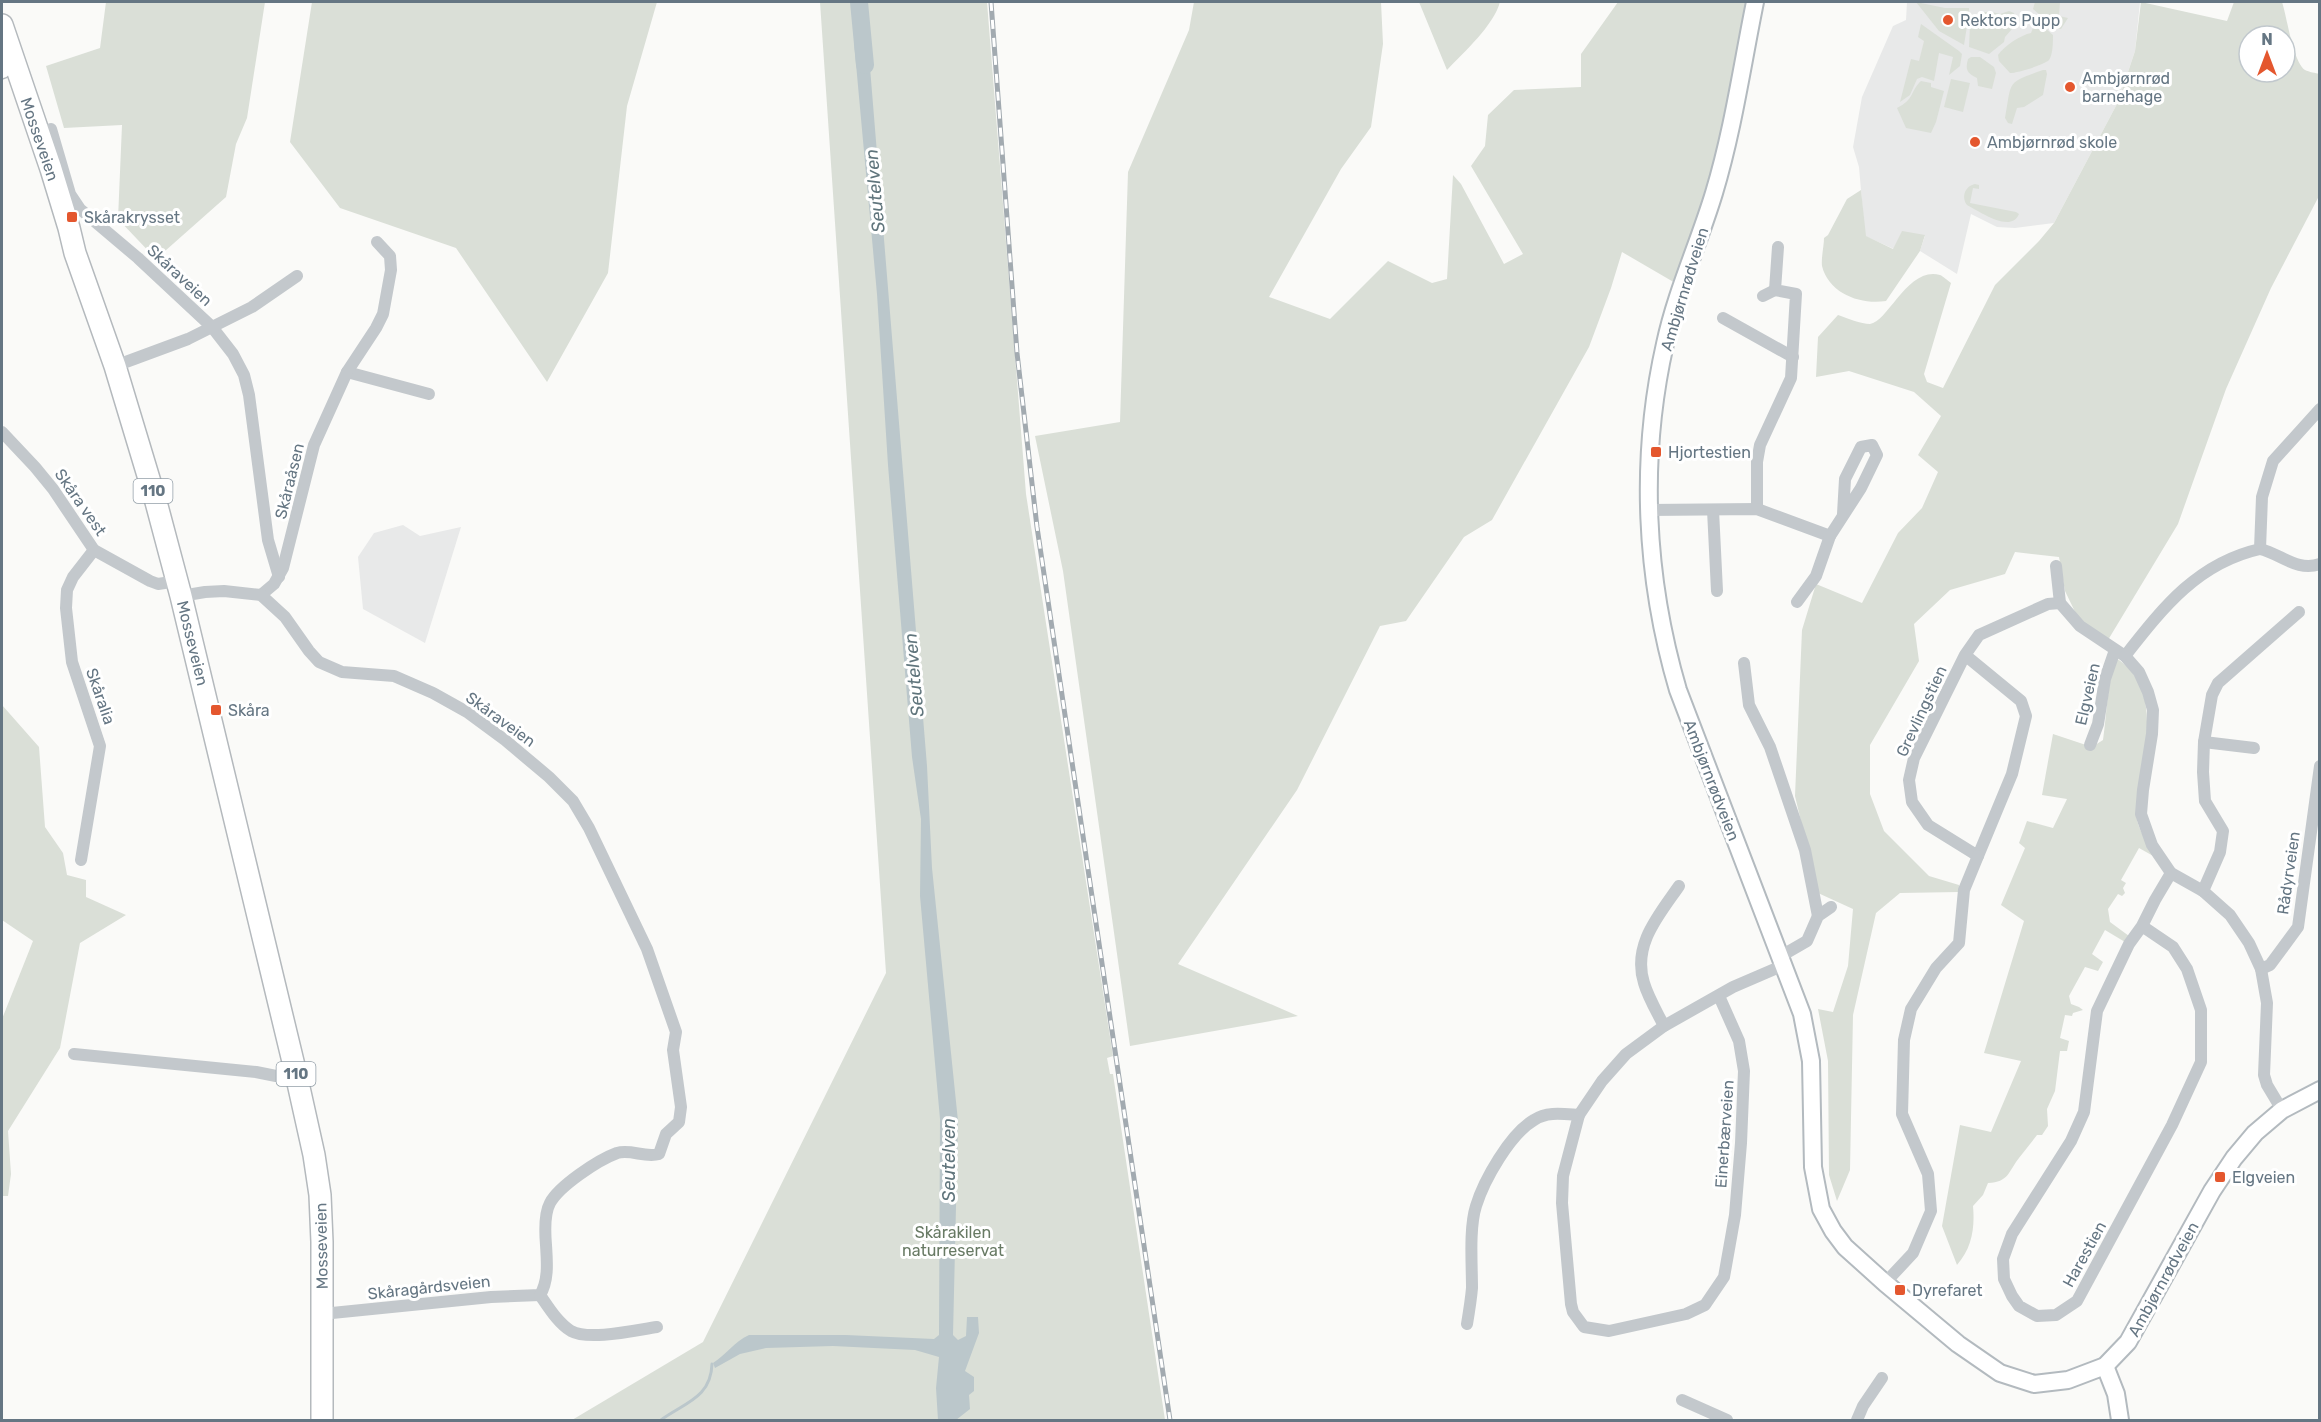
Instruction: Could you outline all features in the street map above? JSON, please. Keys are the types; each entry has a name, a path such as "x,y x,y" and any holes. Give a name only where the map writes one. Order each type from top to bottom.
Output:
{"highway":[{"name":"Mosseveien","path":"2,25 5,59 54,179 75,253 115,366 156,502 179,588 296,1074 314,1155 320,1195 322,1420"}],"street":[{"name":"Ambjørnrødveien","path":"1755,2 1742,76 1720,170 1677,300 1665,345 1651,441 1648,510 1658,607 1678,690 1802,1014 1811,1061 1813,1167 1821,1209 1833,1231 1845,1246 1885,1283 1986,1365 2018,1380 2034,1384 2078,1377 2105,1366 2128,1341 2212,1191 2255,1132 2282,1110 2319,1090"},
{"name":"Skåraveien","path":"51,129 70,194 80,209 130,250 212,327 233,354 244,375 249,395 268,540 279,577"},
{"name":"Skåraåsen","path":"261,595 279,577 296,522 314,445 347,372 383,314 391,270 390,256 377,242"},
{"path":"1757,509 1757,462 1760,445 1791,378 1793,357 1796,294 1769,293 1778,247"},
{"name":"Skåraveien","path":"115,366 188,339 252,306 297,276"},
{"path":"1723,318 1793,357"},
{"path":"347,372 429,394"},
{"path":"2260,549 2262,497 2273,461 2319,409"},
{"name":"Skåra vest","path":"2,432 53,489 94,550 150,581 179,588"},
{"path":"1797,602 1816,576 1830,536 1861,488 1877,455 1872,445 1861,447 1845,479 1843,514"},
{"path":"1648,510 1757,509 1830,536"},
{"path":"1713,510 1717,591"},
{"path":"2120,653 2167,603 2197,577 2245,552 2260,549 2271,551 2302,567 2319,564"},
{"name":"Skåralia","path":"81,860 100,746 72,662 66,608 68,590 73,577 94,550"},
{"path":"2056,567 2060,603"},
{"path":"179,588 261,595"},
{"name":"Skåraveien","path":"261,595 285,617 319,662 342,672 394,676 433,693 467,712 549,777 573,801 589,828 647,949 676,1032 673,1050 681,1107 679,1122 666,1134 659,1154 651,1156 626,1151 616,1153 556,1194 548,1209 546,1282 540,1295"},
{"name":"Elgveien","path":"2060,603 2080,626 2120,653 2139,672 2153,710 2141,814 2152,846 2172,873 2203,891 2230,915 2249,943 2261,969 2267,1003 2264,1075 2267,1086 2282,1110"},
{"name":"Grevlingstien","path":"1978,856 1928,825 1912,802 1909,780 1914,758 1965,655 1979,634 2048,604 2060,603"},
{"path":"2203,891 2220,852 2223,831 2205,801 2204,742 2211,694 2218,683 2300,612"},
{"name":"Elgveien","path":"2090,745 2098,724 2104,680 2120,653"},
{"name":"Grevlingstien","path":"1885,1283 1913,1254 1931,1210 1928,1174 1902,1114 1904,1040 1911,1008 1936,968 1959,943 1964,890 2012,774 2026,716 2021,701 1965,655"},
{"path":"1744,663 1749,705 1770,747 1805,850 1818,916"},
{"path":"2204,742 2254,748"},
{"name":"Rådyrveien","path":"2261,969 2270,965 2298,927 2319,766"},
{"name":"Harestien","path":"2142,926 2173,947 2187,969 2201,1010 2201,1062 2172,1125 2077,1301 2056,1315 2037,1316 2019,1305 2013,1296 2004,1279 2003,1259 2013,1234 2072,1141 2084,1112 2097,1011 2129,944 2172,873"},
{"path":"1664,1026 1644,983 1640,963 1641,949 1652,925 1679,886"},
{"path":"1467,1324 1472,1291 1475,1207 1488,1176 1513,1140 1534,1119 1556,1113 1579,1115 1602,1081 1626,1054 1664,1026 1783,961 1807,941 1818,916 1831,907"},
{"name":"Einerbærveien","path":"1579,1115 1563,1176 1562,1203 1573,1312 1584,1327 1610,1331 1686,1314 1705,1305 1724,1277 1735,1215 1742,1143 1744,1071 1739,1041 1719,996"},
{"path":"74,1054 256,1072 276,1076 296,1074"},
{"path":"540,1295 558,1321 573,1332 605,1334 657,1327"},
{"name":"Skåragårdsveien","path":"322,1314 491,1297 540,1295"},
{"path":"2105,1366 2116,1394 2120,1420"},
{"path":"1857,1420 1863,1406 1882,1378"},
{"path":"1682,1400 1727,1420"}],"shaded area":[{"name":"Ambjørnrød skole","path":"1907,2 2140,2 2135,51 2118,102 2054,223 2015,228 1997,227 1971,214 1957,274 1920,251 1925,236 1894,249 1865,236 1859,167 1853,147 1862,97 1893,26 1906,20"},
{"path":"403,525 420,536 461,527 425,643 363,609 358,557 374,533"}],"green space":[{"path":"106,2 265,2 247,118 236,144 226,197 156,259 118,219 122,125 64,128 46,66 100,48"},
{"path":"312,2 657,2 627,106 608,273 547,382 456,248 340,208 290,142"},
{"name":"Skårakilen naturreservat","path":"820,2 987,2 1026,494 1113,1056 1107,1058 1110,1074 1113,1074 1165,1420 572,1420 703,1342 886,973"},
{"path":"1194,2 1381,2 1383,44 1371,127 1341,169 1269,297 1330,319 1388,261 1432,283 1447,279 1453,175 1461,184 1504,264 1523,254 1471,166 1485,146 1488,115 1514,90 1581,87 1581,54 1618,2 1750,2 1733,96 1677,284 1622,252 1589,347 1492,520 1464,537 1406,621 1380,626 1297,790 1178,964 1298,1016 1130,1046 1063,571 1035,436 1120,422 1128,172 1189,30"},
{"path":"1419,2 1500,2 1485,29 1447,70"},
{"path":"1916,2 1945,8 1969,8 1969,14 1978,15 1979,12 2000,14 2009,11 2014,13 2018,22 2005,37 2004,42 1989,54 1969,47 1970,25 1967,26 1964,45 1939,31"},
{"path":"2035,2 2060,2 2059,16 2068,18 2061,29 2055,28 2033,9"},
{"path":"2141,2 2227,21 2234,2 2282,2 2288,24 2237,24 2237,84 2297,84 2297,58 2305,70 2319,74 2319,196 2271,288 2226,389 2178,524 2108,640 2078,618 2065,591 2059,557 2015,552 2005,574 1950,590 1914,624 1919,661 1870,745 1870,794 1884,831 1929,876 1959,885 1959,892 1900,893 1876,913 1853,1015 1850,1170 1837,1201 1829,1175 1828,1061 1818,1009 1833,1012 1848,966 1853,909 1818,893 1795,796 1802,630 1816,584 1862,603 1898,533 1922,508 1938,472 1918,455 1941,416 1914,392 1849,371 1816,377 1818,337 1838,315 1866,324 1877,321 1918,279 1929,274 1940,275 1951,283 1924,374 1927,382 1943,388 1995,285 2054,223 2118,102 2135,51"},
{"path":"2036,20 2053,35 2050,58 2036,66 2010,73 1999,61 1998,55 2013,41 2031,33"},
{"path":"1921,24 1962,54 1960,66 1949,75 1953,57 1939,53 1934,81 1922,77 1917,79 1910,95 1900,102 1911,59 1919,61 1924,41 1918,37"},
{"path":"1980,57 1994,67 1996,73 1992,89 1978,86 1977,78 1968,71 1968,59"},
{"path":"2046,70 2047,74 2043,95 2024,107 2017,108 2012,124 2008,123 2005,118 2013,85 2022,78"},
{"path":"1951,79 1970,83 1963,112 1944,107"},
{"path":"1921,81 1931,83 1931,87 1944,91 1931,133 1906,128 1897,108 1910,98"},
{"path":"1975,184 1979,185 1979,189 1973,188 1970,203 2016,212 2019,214 2015,220 2002,222 1967,205 1964,199 1965,192"},
{"path":"1861,190 1866,236 1893,249 1902,231 1925,235 1920,251 1886,301 1866,301 1847,295 1831,284 1822,266 1824,238 1828,235 1847,199"},
{"path":"2116,658 2130,670 2140,685 2145,701 2146,737 2136,815 2141,831 2155,857 2139,848 2121,880 2126,883 2123,888 2125,893 2122,896 2118,894 2108,909 2110,922 2129,936 2125,942 2105,930 2092,954 2103,962 2098,971 2085,967 2069,996 2071,1004 2083,1010 2073,1013 2072,1016 2065,1015 2060,1038 2069,1041 2067,1051 2060,1051 2055,1091 2047,1109 2048,1126 2042,1135 2037,1135 2004,1178 1988,1183 1983,1195 1973,1206 1969,1245 1957,1265 1942,1226 1960,1125 1991,1132 2021,1061 1984,1053 2024,921 2001,905 2025,848 2019,843 2027,821 2053,828 2067,799 2042,795 2053,734 2092,747 2103,740 2109,688"},
{"path":"2,705 39,747 45,827 63,853 67,875 86,880 86,897 126,915 80,943 60,1048 8,1131 11,1174 8,1196 2,1196 2,1019 33,941 2,920"}],"water":[{"path":"854,42 868,43 927,766 932,868 958,1121 953,1335 958,1340 966,1336 967,1317 978,1317 979,1333 965,1371 974,1377 974,1391 969,1395 970,1409 956,1420 938,1420 936,1388 939,1357 915,1350 833,1346 766,1348 740,1354 715,1368 713,1363 749,1335 846,1335 934,1339 939,1335 940,1119 920,896 921,819 912,757 888,465 877,294"}],"waterway":[{"name":"Seutelven","path":"859,2 865,65"},
{"path":"661,1420 687,1404 701,1392 707,1385 712,1364"}],"railway":[{"path":"991,2 1017,353 1037,527 1170,1420"}],"place":[{"name":"Rektors Pupp","path":"1948,20"},
{"name":"Ambjørnrød barnehage","path":"2070,87"},
{"name":"Ambjørnrød skole","path":"1975,142"},
{"name":"Skårakrysset","path":"72,217"},
{"name":"Hjortestien","path":"1656,452"},
{"name":"Skåra","path":"216,710"},
{"name":"Elgveien","path":"2220,1177"},
{"name":"Dyrefaret","path":"1900,1290"}]}
